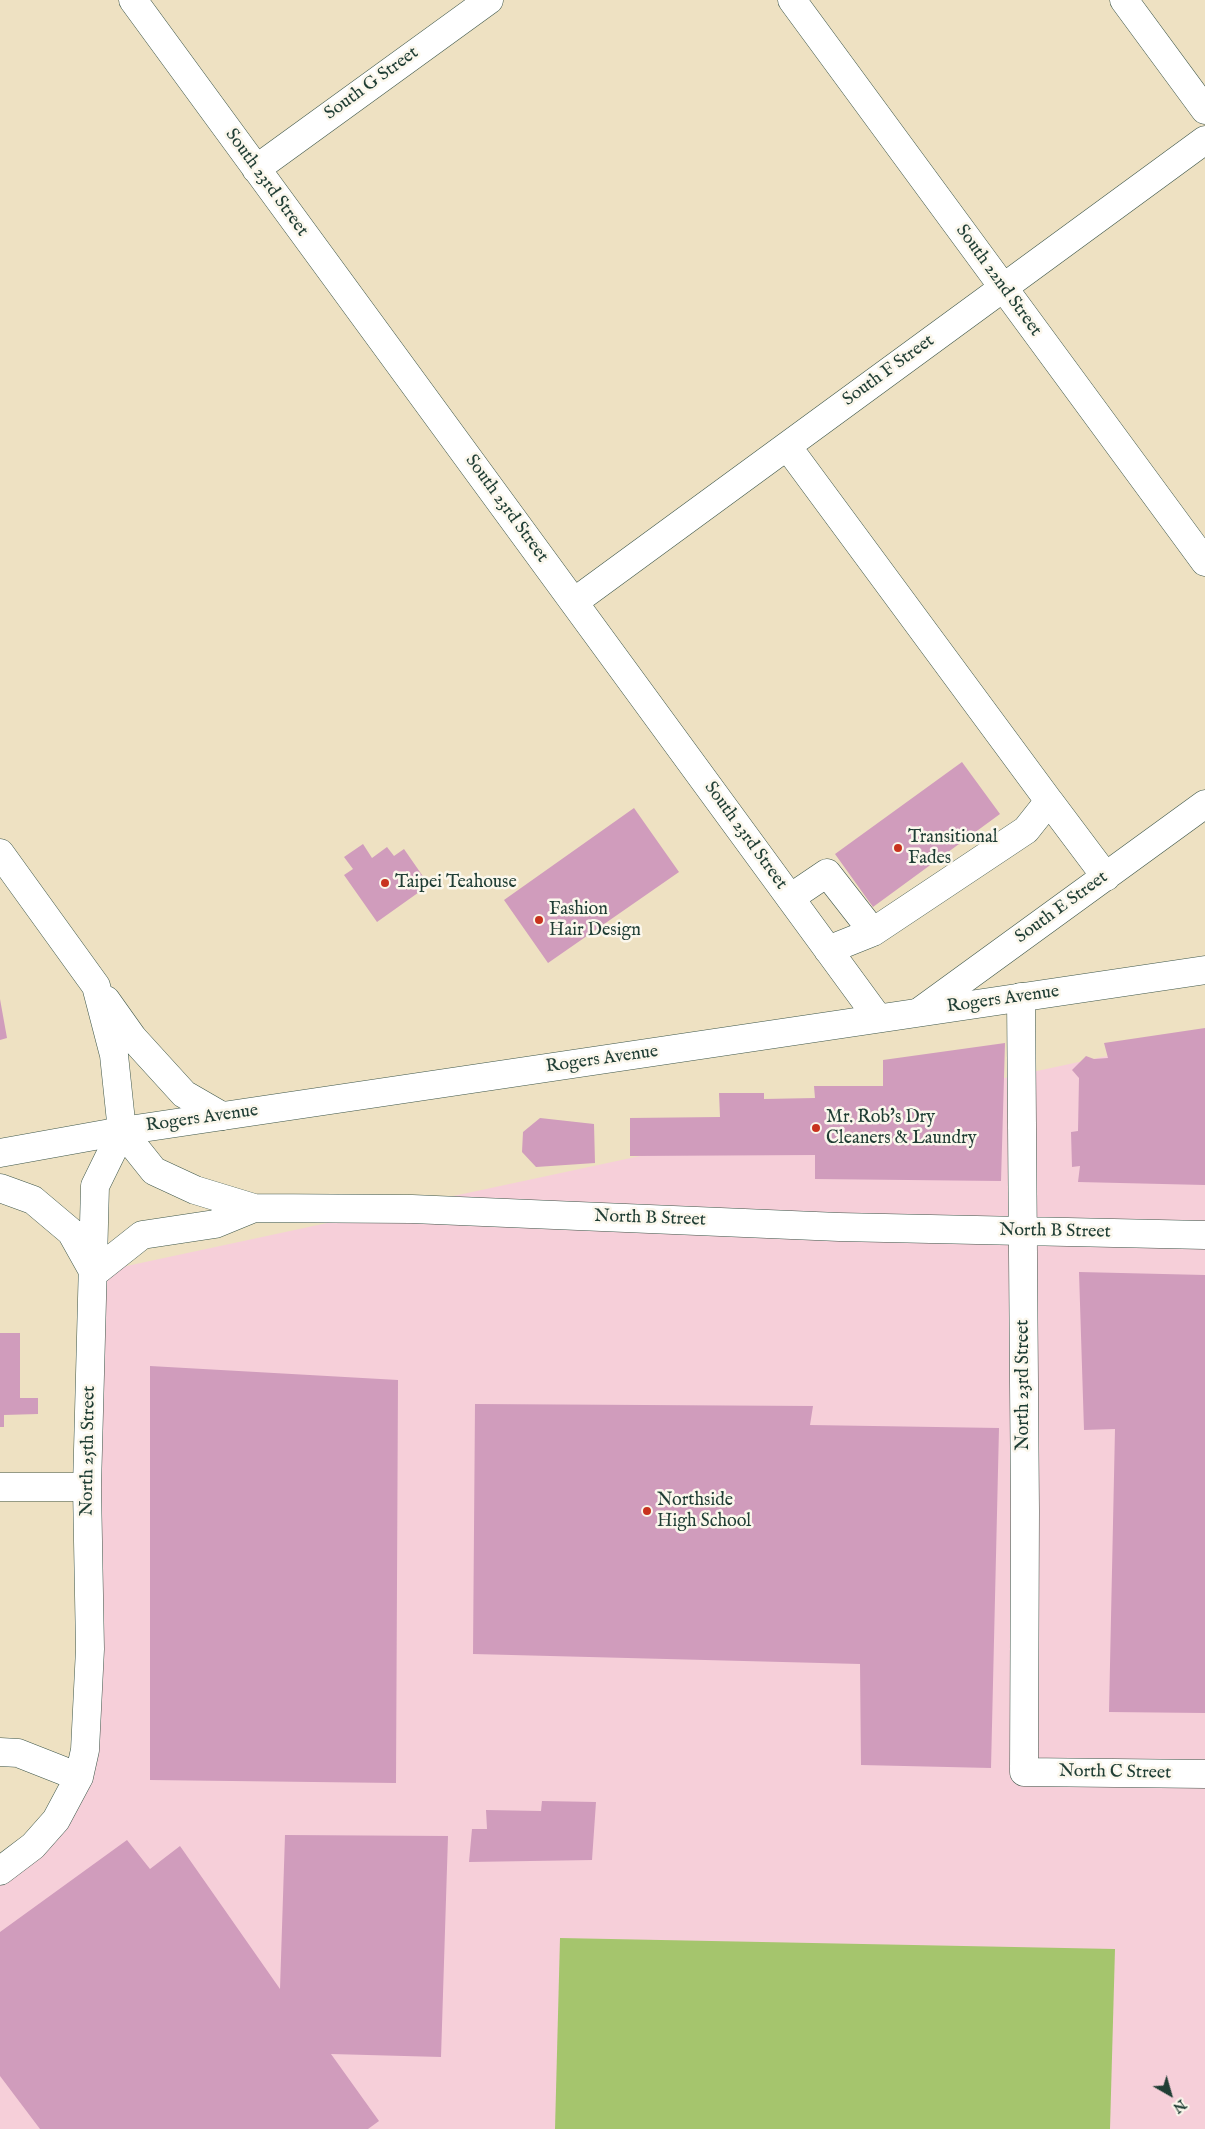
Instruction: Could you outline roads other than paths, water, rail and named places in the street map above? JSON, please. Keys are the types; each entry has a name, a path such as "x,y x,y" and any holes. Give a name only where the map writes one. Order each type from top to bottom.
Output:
{"street":[{"name":"South 23rd Street","path":"133,0 878,1018"},
{"name":"South 22nd Street","path":"792,0 1205,562"},
{"path":"1124,0 1205,110"},
{"name":"South G Street","path":"256,168 474,4"},
{"name":"South F Street","path":"574,602 1205,140"},
{"path":"787,446 1106,877"},
{"path":"828,950 874,932 1026,830 1049,801"},
{"name":"South E Street","path":"919,1012 1205,804"},
{"path":"0,853 133,1038 184,1094 222,1116"},
{"path":"790,898 827,873 874,932"},
{"name":"Rogers Avenue","path":"0,1153 122,1131 1205,970"},
{"path":"96,986 114,1055 122,1131"},
{"name":"North 23rd Street","path":"1022,997 1024,1772"},
{"name":"North B Street","path":"122,1131 154,1171 194,1190 254,1208 412,1209 839,1227 1205,1235"},
{"name":"North 25th Street","path":"0,1870 33,1846 56,1820 79,1777 85,1750 90,1649 87,1487 95,1186 122,1131"},
{"path":"0,1188 33,1200 71,1232 94,1273 142,1235 215,1224 254,1208"},
{"path":"0,1487 87,1487"},
{"path":"0,1752 18,1753 79,1777"},
{"name":"North C Street","path":"1024,1772 1205,1774"}],"place":[{"name":"Transitional Fades","path":"898,848"},
{"name":"Taipei Teahouse","path":"385,883"},
{"name":"Fashion Hair Design","path":"539,920"},
{"name":"Mr. Rob's Dry Cleaners & Laundry","path":"816,1128"},
{"name":"Northside High School","path":"647,1511"}]}
